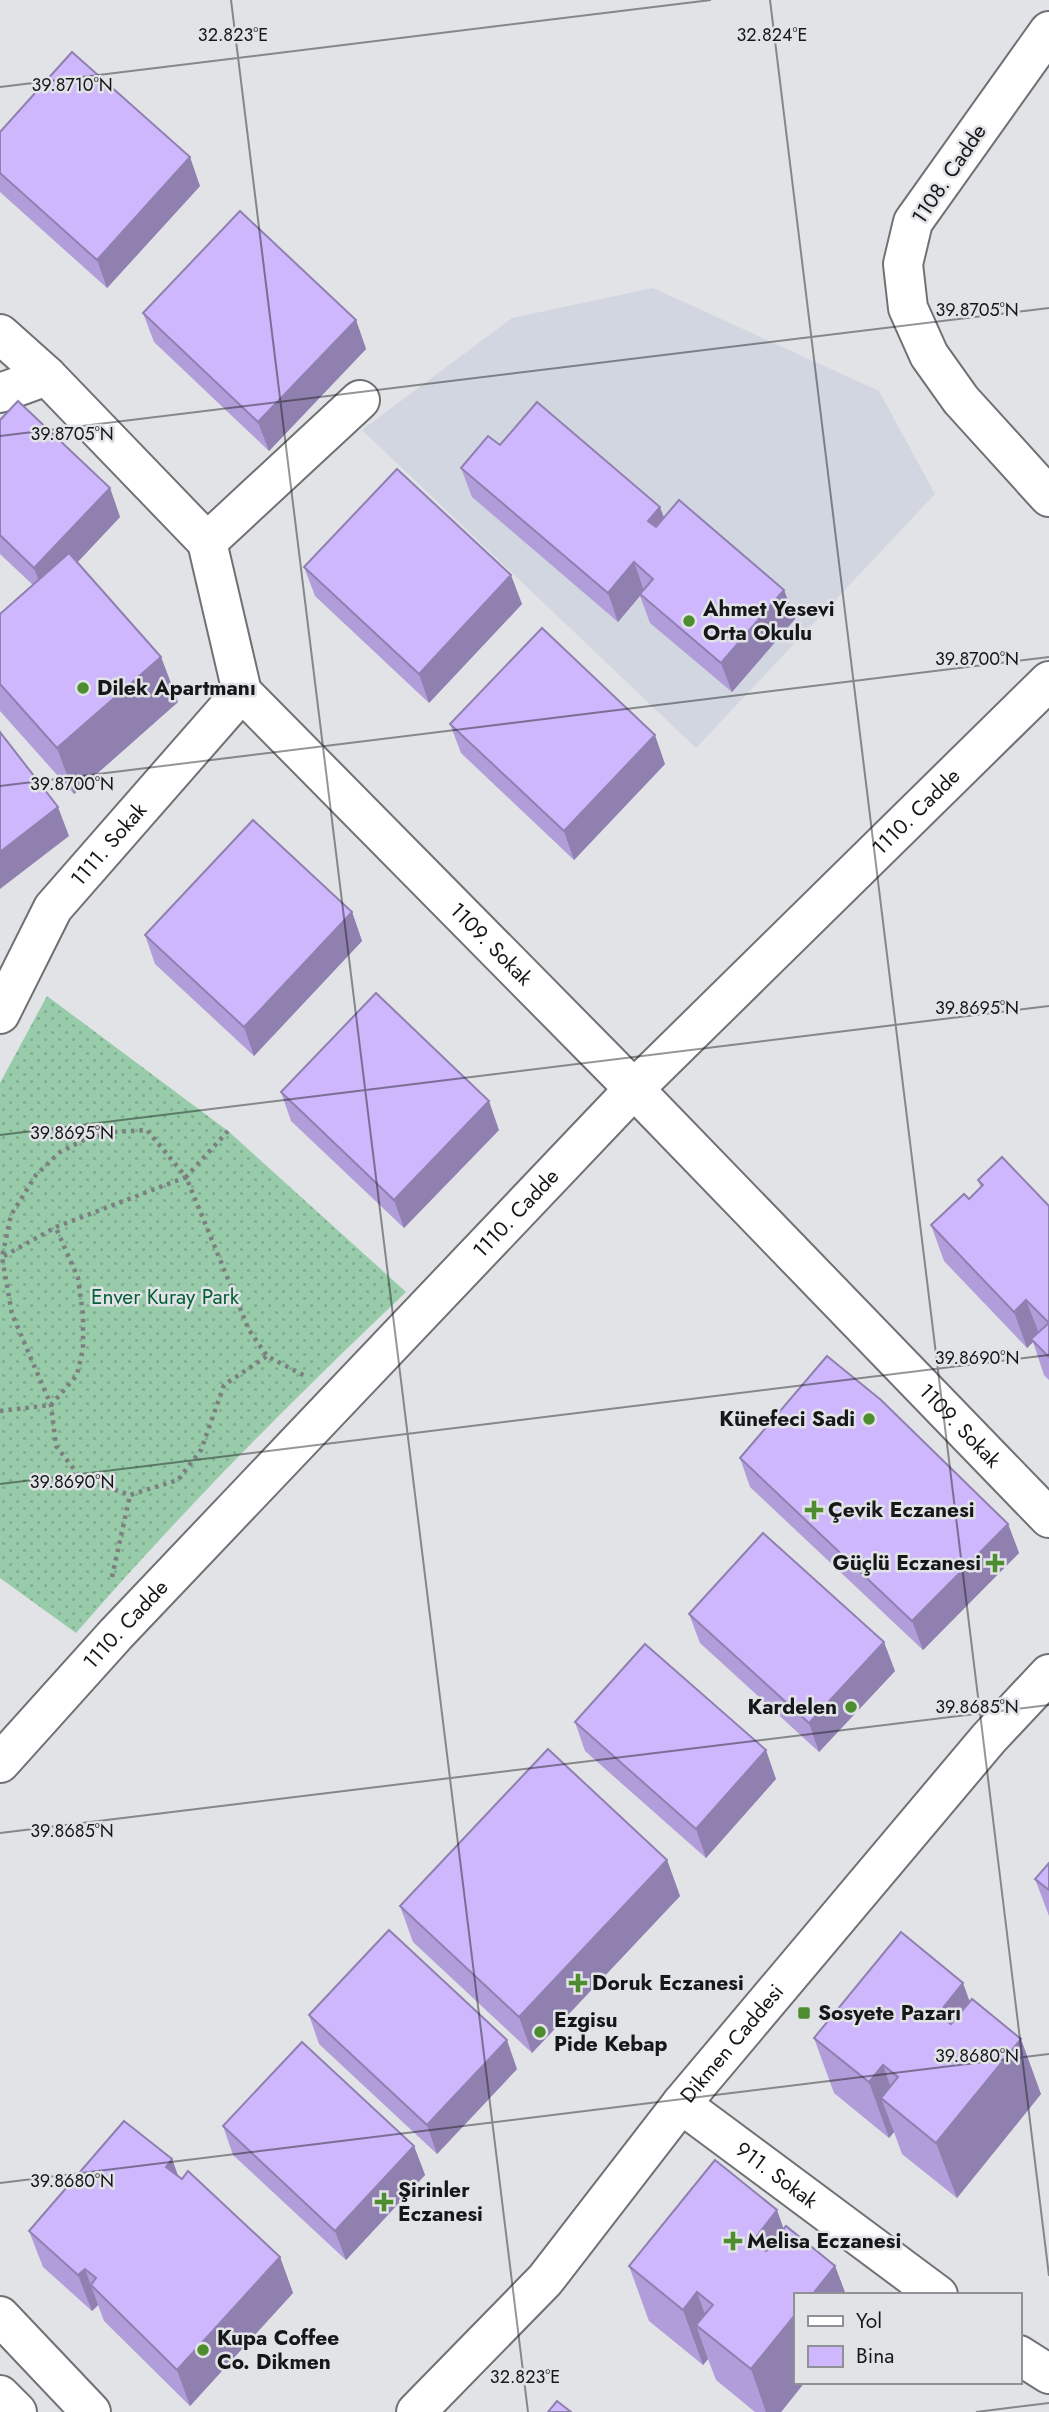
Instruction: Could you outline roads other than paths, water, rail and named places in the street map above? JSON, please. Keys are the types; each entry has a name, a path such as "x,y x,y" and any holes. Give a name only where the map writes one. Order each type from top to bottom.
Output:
{"street":[{"name":"1108. Cadde","path":"1049,31 913,222 903,264 908,308 929,355 961,400 1049,497"},
{"path":"0,334 47,376 207,542 242,692"},
{"path":"0,393 47,376"},
{"path":"207,542 360,400"},
{"name":"1110. Cadde","path":"0,1763 116,1634 634,1088 1049,681"},
{"name":"1111. Sokak","path":"0,1014 53,908 242,692"},
{"name":"1109. Sokak","path":"242,692 634,1088 1049,1518"},
{"name":"Dikmen Caddesi","path":"416,2412 545,2280 681,2104 989,1738 1049,1674"},
{"name":"911. Sokak","path":"681,2104 935,2293"},
{"path":"0,2316 91,2412"},
{"path":"1021,2356 1049,2374"},
{"path":"0,2395 17,2412"}],"place":[{"name":"Ahmet Yesevi Orta Okulu","path":"689,621"},
{"name":"Dilek Apartmanı","path":"83,688"},
{"name":"Künefeci Sadi","path":"869,1419"},
{"name":"Çevik Eczanesi","path":"814,1510"},
{"name":"Güçlü Eczanesi","path":"995,1563"},
{"name":"Kardelen","path":"851,1707"},
{"name":"Doruk Eczanesi","path":"578,1983"},
{"name":"Sosyete Pazarı","path":"804,2013"},
{"name":"Ezgisu Pide Kebap","path":"540,2032"},
{"name":"Şirinler Eczanesi","path":"384,2202"},
{"name":"Melisa Eczanesi","path":"733,2241"},
{"name":"Kupa Coffee Co. Dikmen","path":"203,2350"}],"park label":[{"name":"Enver Kuray Park","path":"165,1297"}]}
